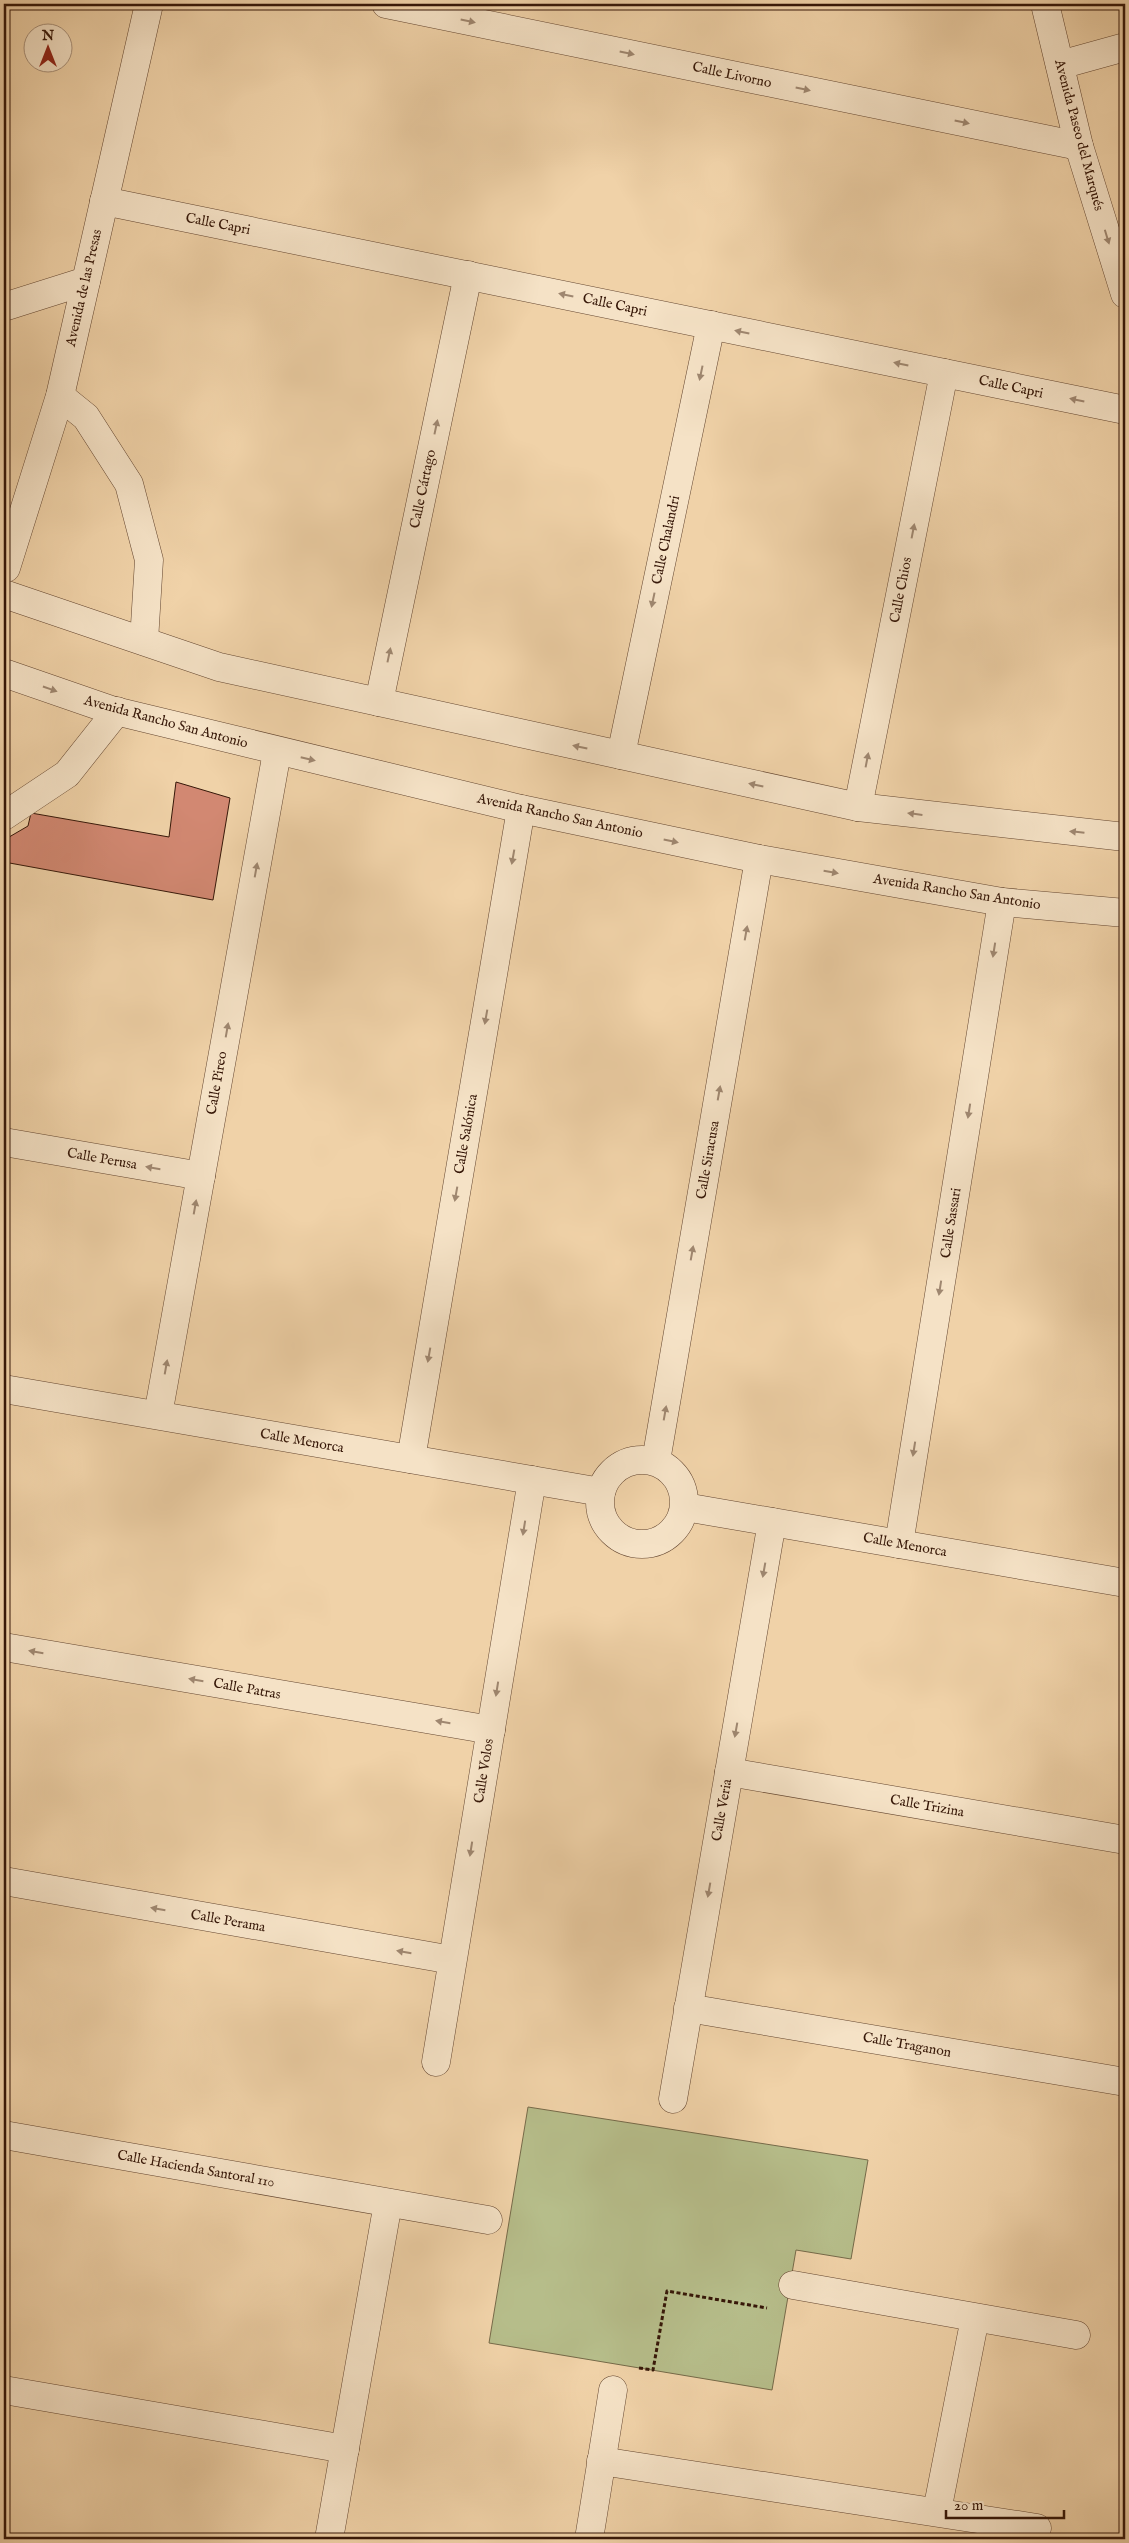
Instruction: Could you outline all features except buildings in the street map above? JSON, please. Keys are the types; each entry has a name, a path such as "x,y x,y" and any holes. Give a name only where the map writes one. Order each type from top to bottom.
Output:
{"street":[{"name":"Avenida de las Presas","path":"5,604 5,565 60,396 149,4"},
{"name":"Calle Livorno","path":"386,4 1079,146"},
{"name":"Avenida Paseo del Marqués","path":"1045,4 1079,146 1125,294"},
{"path":"1060,64 1125,47"},
{"name":"Calle Capri","path":"104,201 1125,410"},
{"name":"Calle Cártago","path":"379,702 468,275"},
{"path":"4,307 86,281"},
{"name":"Calle Chalandri","path":"621,756 711,325"},
{"name":"Calle Chios","path":"858,807 944,373"},
{"path":"60,396 86,417 129,484 149,560 144,641"},
{"path":"5,604 144,641 219,667 858,807 1125,837"},
{"name":"Avenida Rancho San Antonio","path":"4,673 117,711 277,752 521,809 759,859 1002,902 1125,913"},
{"path":"4,816 67,774 117,711"},
{"name":"Calle Pireo","path":"158,1415 277,752"},
{"name":"Calle Salónica","path":"411,1459 521,809"},
{"name":"Calle Siracusa","path":"656,1461 759,859"},
{"name":"Calle Sassari","path":"899,1544 1002,902"},
{"name":"Calle Perusa","path":"4,1142 201,1176"},
{"name":"Calle Menorca","path":"4,1389 601,1492"},
{"path":"642,1459 656,1461 669,1468 679,1479 684,1492 685,1507 681,1520 673,1531 662,1539 649,1544 635,1544 622,1539 611,1531 602,1512 601,1492 606,1479 616,1468 628,1461 642,1459"},
{"name":"Calle Volos","path":"436,2062 532,1480"},
{"name":"Calle Menorca","path":"685,1507 1125,1582"},
{"name":"Calle Veria","path":"673,2099 772,1522"},
{"name":"Calle Patras","path":"4,1647 490,1730"},
{"name":"Calle Trizina","path":"729,1772 1125,1840"},
{"name":"Calle Perama","path":"4,1881 452,1960"},
{"name":"Calle Traganon","path":"688,2008 1125,2082"},
{"name":"Calle Hacienda Santoral 110","path":"4,2135 488,2220"},
{"path":"329,2539 388,2203"},
{"path":"793,2284 1076,2335"},
{"path":"937,2511 975,2318"},
{"path":"4,2390 345,2449"},
{"path":"589,2539 613,2390"},
{"path":"601,2461 937,2511 1036,2528"}],"path":[{"path":"613,2390 618,2364 653,2370 667,2291 785,2311 793,2284"}],"green space":[{"path":"528,2107 868,2160 851,2259 796,2250 772,2390 489,2343"}]}
